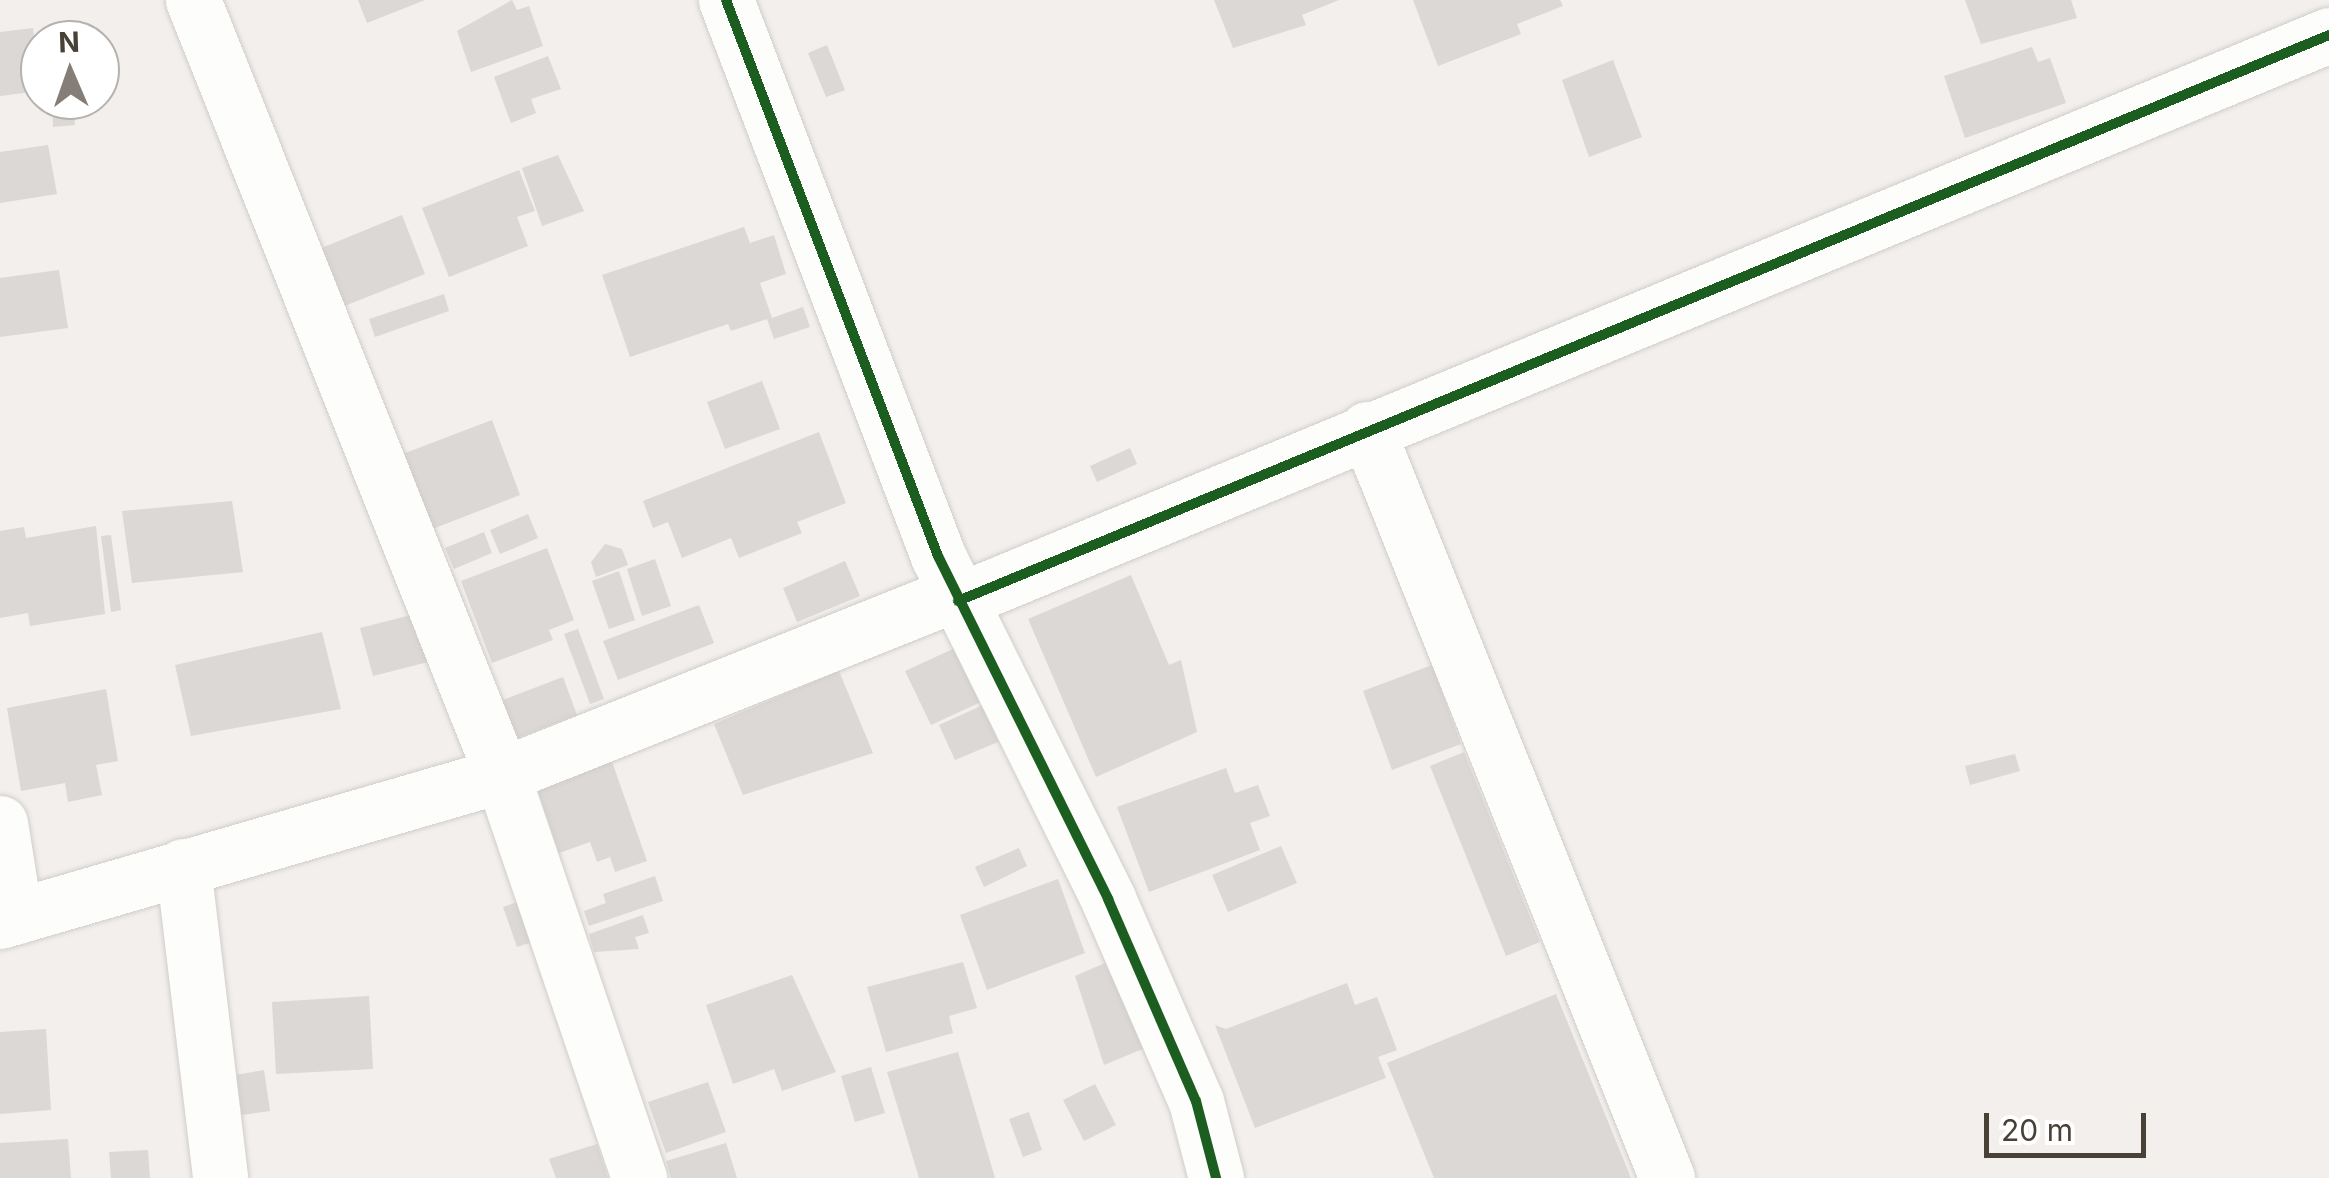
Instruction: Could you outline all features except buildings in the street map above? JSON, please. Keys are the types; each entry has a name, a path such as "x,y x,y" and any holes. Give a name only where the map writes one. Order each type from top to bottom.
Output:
{"street":[{"path":"193,0 502,775 639,1178"},
{"path":"726,0 956,598 1108,899 1196,1101 1216,1178"},
{"path":"0,824 8,919 502,775 956,598 2329,35"},
{"path":"1367,429 1666,1178"},
{"path":"184,866 220,1178"}],"cycle path":[{"path":"726,0 938,556 1108,899 1196,1101 1216,1178"},
{"path":"958,601 2329,35"}]}
